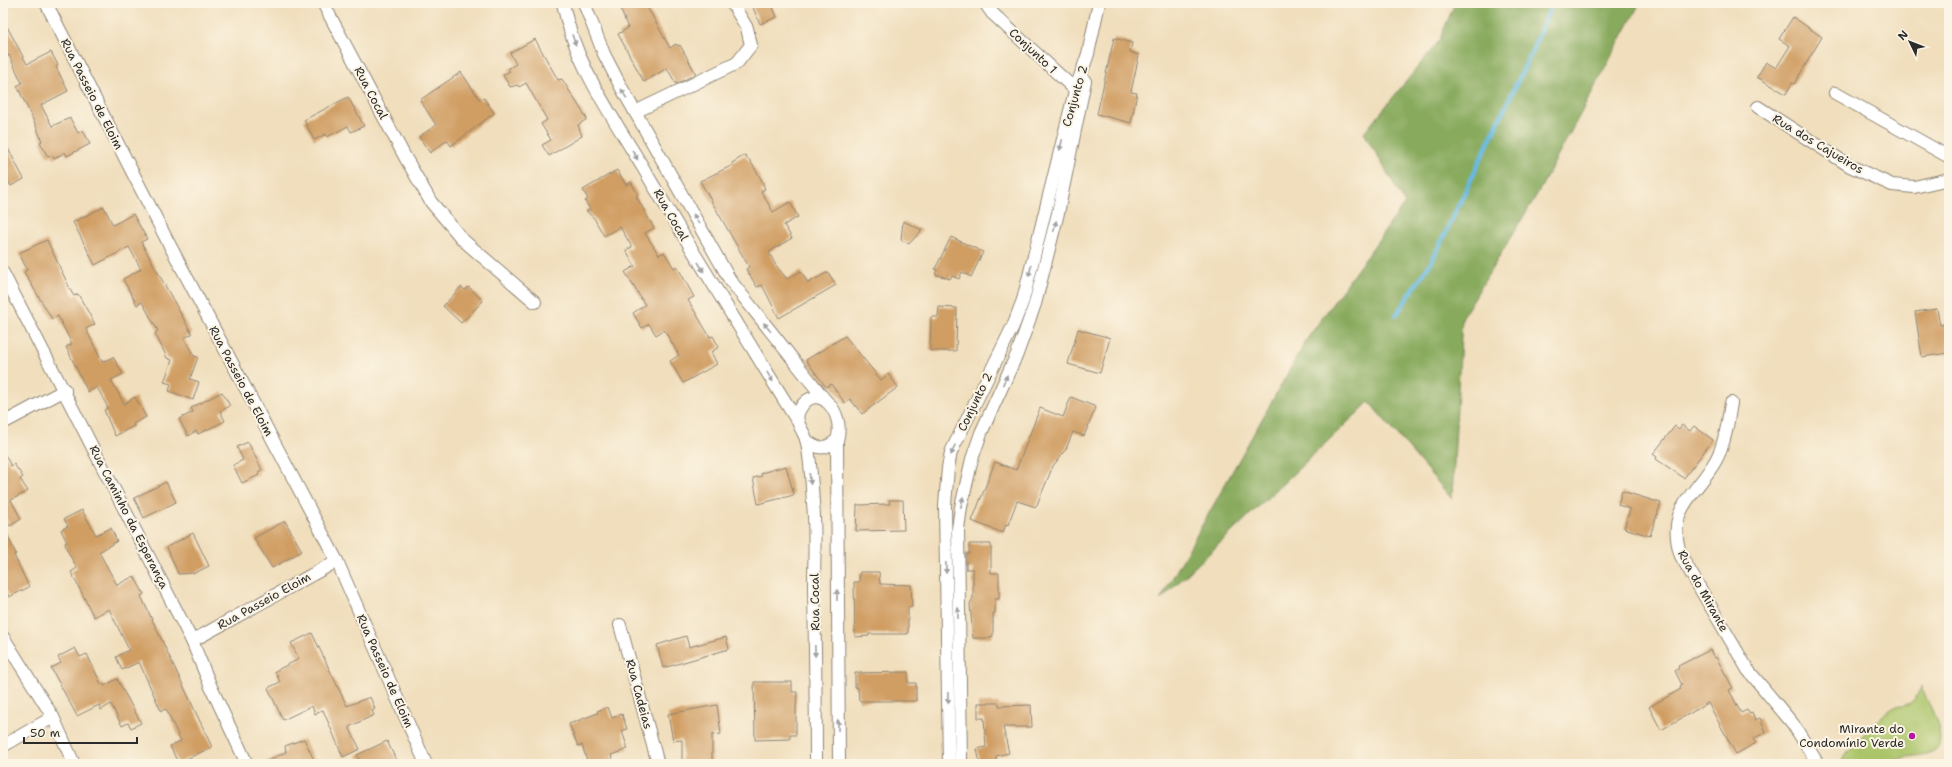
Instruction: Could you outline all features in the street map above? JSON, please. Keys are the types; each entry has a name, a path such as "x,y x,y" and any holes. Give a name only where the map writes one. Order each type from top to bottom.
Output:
{"street":[{"name":"Rua Passeio de Eloim","path":"46,3 163,233 337,561 426,764"},
{"name":"Rua Cocal","path":"323,3 405,157 431,202 463,240 535,302"},
{"name":"Rua Cocal","path":"562,3 583,66 708,278 796,419"},
{"name":"Rua Cocal","path":"584,3 604,54 730,280 826,401"},
{"path":"635,112 737,63 750,45 746,28 732,3"},
{"name":"Conjunto 1","path":"984,3 992,13 1079,94"},
{"name":"Conjunto 2","path":"949,764 958,529 961,507 974,452 981,433 1017,354 1035,304 1058,213 1079,94 1099,3"},
{"path":"1835,93 1949,157"},
{"name":"Conjunto 2","path":"961,764 945,529 948,468 951,452 1010,332 1022,300 1079,94"},
{"name":"Rua dos Cajueiros","path":"1758,107 1850,166 1892,184 1914,186 1949,179"},
{"name":"Rua Caminho da Esperança","path":"3,274 192,641 211,688 247,764"},
{"path":"1022,300 1035,304"},
{"path":"3,423 64,390"},
{"path":"810,398 826,401 835,411 839,422 837,440 828,447 816,448 806,440 796,419 796,414 803,403 810,398"},
{"name":"Rua do Mirante","path":"1731,403 1724,440 1716,459 1688,499 1678,517 1675,532 1677,545 1681,556 1748,670 1793,724 1818,764"},
{"name":"Rua Cocal","path":"806,440 813,504 816,764"},
{"name":"Rua Cocal","path":"837,440 838,764"},
{"path":"945,529 958,529"},
{"name":"Rua Passeio Eloim","path":"192,641 337,561"},
{"name":"Rua Cadeias","path":"620,624 658,764"},
{"path":"3,637 53,717 74,764"},
{"path":"3,746 53,717"}],"green space":[{"path":"1455,3 1640,3 1539,191 1462,318 1452,499 1369,402 1160,600 1307,339 1405,203 1364,133 1439,41"},
{"path":"1921,687 1937,723 1940,739 1937,749 1927,754 1899,759 1888,765 1839,764 1869,728 1892,708 1906,705 1913,701"}],"building":[{"path":"618,3 645,3 670,48 676,44 678,46 680,45 696,74 676,84 667,68 644,82 618,34 628,28"},
{"path":"765,3 771,3 777,17 760,24 753,8"},
{"path":"1793,17 1822,37 1794,84 1792,83 1786,94 1757,77 1766,62 1776,68 1790,46 1779,39"},
{"path":"3,19 27,64 51,52 58,65 56,67 68,91 41,105 52,126 70,118 78,133 83,130 90,144 67,156 65,152 54,159 52,155 48,157 40,142 42,141 36,126 17,86 22,83 9,55 3,58"},
{"path":"1114,38 1132,43 1130,52 1139,55 1131,92 1137,93 1131,123 1097,114"},
{"path":"535,39 558,80 562,79 587,119 578,125 582,136 549,156 542,145 551,140 541,124 547,120 526,83 519,87 518,85 510,87 503,75 510,71 508,69 516,64 510,53"},
{"path":"461,72 480,100 484,98 494,113 451,146 447,140 430,153 419,137 436,125 420,100"},
{"path":"348,97 364,126 351,132 348,126 327,137 326,134 314,140 304,120"},
{"path":"3,139 24,179 11,186 7,179 3,181"},
{"path":"745,155 761,179 765,189 761,191 773,212 790,202 798,217 784,225 792,238 769,252 775,264 787,279 801,271 808,283 828,272 836,285 779,318 762,285 757,287 746,269 749,267 700,181 733,165 732,163"},
{"path":"617,170 626,185 631,182 638,195 636,196 654,228 645,233 659,255 664,252 674,268 677,266 694,297 688,300 710,337 713,336 719,347 711,352 717,364 683,383 670,361 679,355 664,330 656,335 649,324 642,328 633,313 645,305 625,272 635,266 626,250 632,247 620,227 604,236 594,218 586,211 590,209 585,201 588,199 583,190"},
{"path":"104,207 113,225 133,214 147,239 141,242 192,334 184,338 194,356 198,357 190,379 199,382 193,400 169,391 171,384 164,382 172,360 167,358 155,333 158,331 142,302 137,305 123,279 141,269 129,247 95,265 73,222"},
{"path":"903,221 922,230 909,244 901,240"},
{"path":"951,237 983,252 971,277 962,272 959,279 952,276 950,279 935,274 937,270 935,269"},
{"path":"47,240 72,293 74,296 78,294 95,324 86,329 102,362 113,357 123,374 111,380 124,404 135,397 146,417 133,424 134,426 115,436 104,410 108,408 97,387 88,392 66,347 72,344 58,316 52,319 24,272 27,270 19,253"},
{"path":"461,287 465,290 469,287 483,301 461,323 443,306"},
{"path":"939,307 957,308 956,351 930,351 931,317 938,317"},
{"path":"1937,309 1940,325 1946,324 1949,353 1922,357 1915,312"},
{"path":"1078,329 1110,338 1100,373 1068,364"},
{"path":"845,336 881,380 888,374 898,387 862,414 850,399 845,403 831,384 826,387 806,360"},
{"path":"222,392 230,406 220,411 225,421 198,434 196,431 188,436 179,419 193,412 191,408"},
{"path":"1071,397 1096,407 1084,436 1073,432 1066,449 1053,466 1036,507 1017,501 1008,525 1006,524 1003,533 972,521 995,462 1016,470 1040,408 1063,417"},
{"path":"1682,425 1690,431 1694,426 1713,440 1684,478 1656,459 1657,457 1653,454 1675,426 1679,429"},
{"path":"248,442 262,470 258,472 259,475 242,483 233,465 243,460 237,447"},
{"path":"3,451 11,466 14,464 23,477 20,479 28,491 11,500 21,519 10,526 3,513"},
{"path":"786,466 794,495 758,504 753,478 762,476 761,473"},
{"path":"166,482 176,502 144,518 134,498"},
{"path":"1622,491 1661,503 1650,536 1624,528 1630,509 1618,505"},
{"path":"889,500 903,500 904,530 856,531 857,505 890,504"},
{"path":"82,510 96,535 111,528 117,541 99,552 117,585 134,576 144,594 141,596 212,747 178,763 170,746 181,741 166,709 161,711 139,662 122,670 116,657 129,650 109,609 94,617 71,572 77,568 67,550 65,543 67,542 61,530 68,526 64,519"},
{"path":"285,521 302,551 272,568 254,538"},
{"path":"3,526 16,554 14,555 29,587 9,597 3,584"},
{"path":"193,533 209,566 195,573 178,574 167,547"},
{"path":"969,544 991,544 991,573 999,573 999,599 995,599 995,613 993,613 993,636 987,638 973,638 970,604 973,598 973,569 966,569 966,554 969,554"},
{"path":"860,572 879,572 880,584 911,585 912,607 908,607 908,634 869,634 869,636 855,637 854,582 859,582"},
{"path":"312,633 347,706 370,697 375,709 372,711 374,715 349,727 360,749 343,757 323,710 315,714 312,706 283,720 268,688 280,682 275,671 299,659 291,643"},
{"path":"686,636 689,647 726,637 729,649 663,668 657,645"},
{"path":"75,648 80,657 87,654 101,684 103,683 104,686 117,679 141,723 131,728 128,723 122,726 111,704 101,710 99,705 77,716 51,668 61,663 58,657"},
{"path":"1710,650 1714,658 1716,657 1733,688 1729,690 1741,713 1747,710 1750,714 1752,713 1755,720 1760,718 1766,732 1753,739 1756,743 1736,754 1708,703 1661,730 1649,707 1681,689 1680,686 1682,685 1675,671 1679,668 1678,666"},
{"path":"908,672 908,683 916,683 916,701 859,701 858,688 855,687 855,673"},
{"path":"754,682 792,682 792,692 797,692 796,735 790,735 790,739 755,740"},
{"path":"978,703 999,703 999,706 1031,705 1032,727 1003,727 1009,753 996,756 996,764 980,764 977,749 986,747 984,718 978,718"},
{"path":"717,705 721,734 712,735 712,764 682,764 682,740 673,741 668,714"},
{"path":"608,707 612,718 622,714 627,729 622,731 628,749 611,755 614,764 588,764 582,745 578,746 569,724 598,713 597,711"},
{"path":"304,739 314,760 306,764 261,764 286,752 285,746"},
{"path":"387,741 398,764 361,764 357,755"}],"waterway":[{"path":"1396,315 1432,261 1533,49 1552,3"}],"place":[{"name":"Mirante do Condomínio Verde","path":"1912,736"}]}
